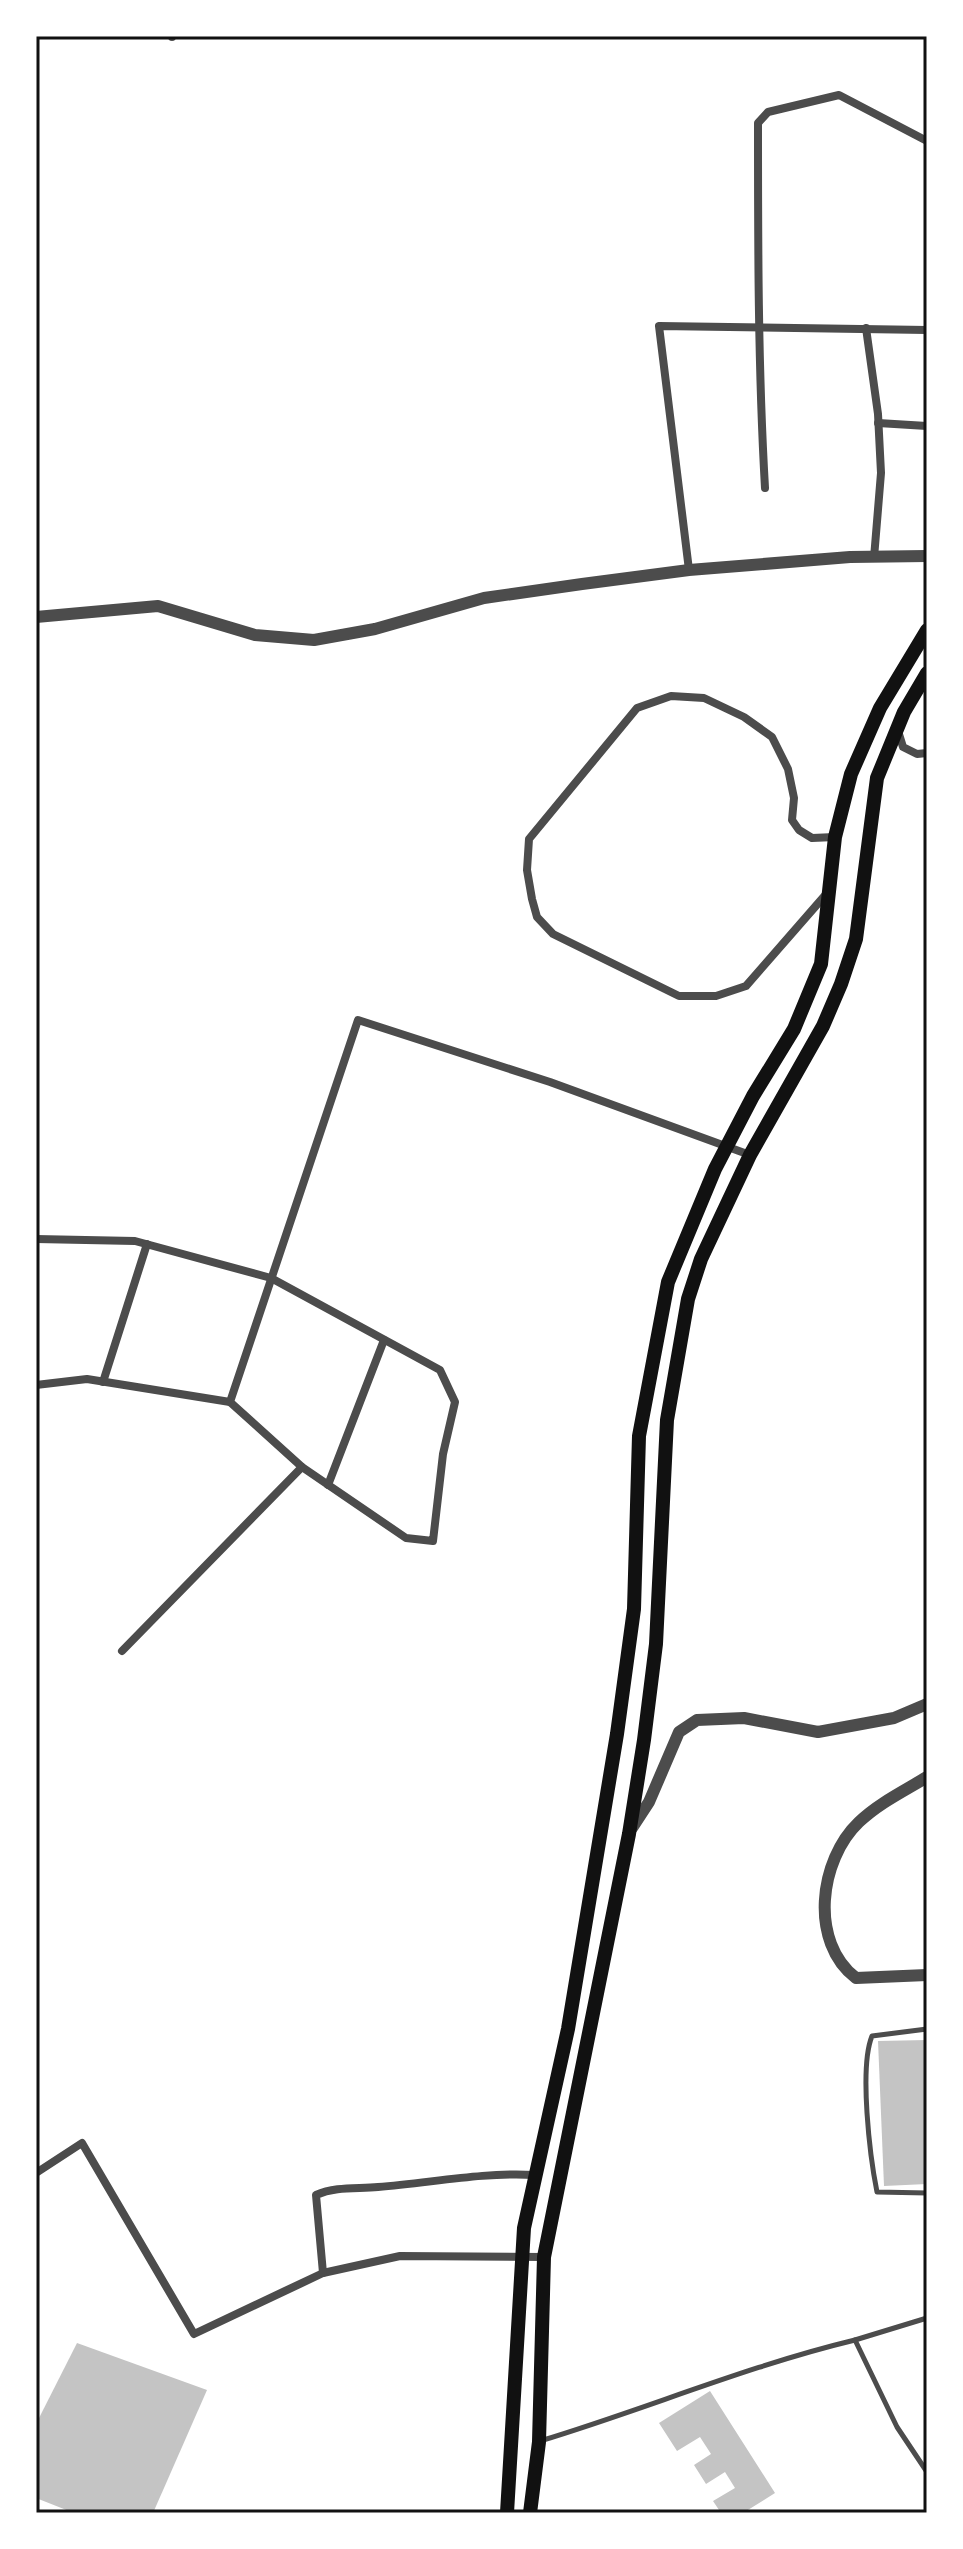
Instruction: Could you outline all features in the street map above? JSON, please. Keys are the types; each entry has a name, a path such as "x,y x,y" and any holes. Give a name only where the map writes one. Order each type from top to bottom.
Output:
{"main road":[{"path":"507,2513 521,2255 535,2175 568,2029 617,1734 634,1609 639,1436 668,1282 688,1227 727,1146 794,1029 821,964 835,837 851,774 880,708 927,630"},
{"path":"530,2513 539,2442 544,2257 629,1834 644,1740 656,1644 671,1383 701,1259 750,1155 823,1026 841,984 856,939 877,778 897,728 927,673"},
{"path":"617,1734 644,1740"}],"street":[{"path":"765,488 759,327 758,123 768,112 839,95 927,141"},
{"path":"689,570 659,326 927,330"},
{"path":"866,328 881,473 874,559"},
{"path":"878,423 927,426"},
{"path":"36,617 158,606 255,635 314,640 375,629 484,598 689,570 850,557 927,556"},
{"path":"831,889 746,986 716,996 679,996 553,934 537,917 527,870 529,839 637,708 671,696 704,698 744,717 772,737 788,769 794,798 792,820 812,838 835,837"},
{"path":"897,728 903,747 917,754 927,753"},
{"path":"230,1402 358,1020 550,1082 750,1155"},
{"path":"36,1239 147,1244 271,1278 440,1370 455,1402 443,1454 433,1541 406,1538 328,1485 302,1467 230,1402 87,1379 36,1385"},
{"path":"103,1382 147,1244"},
{"path":"328,1485 384,1340"},
{"path":"122,1651 302,1467"},
{"path":"629,1834 649,1802 679,1732 697,1720 744,1718 818,1732 894,1718 927,1704"},
{"path":"927,1777 881,1804 856,1824 827,1873 825,1913 834,1956 856,1978 927,1975"},
{"path":"36,2173 82,2143 194,2334 323,2273 400,2256 544,2257"},
{"path":"323,2273 316,2195 330,2189 506,2174 535,2175"}],"lane":[{"path":"927,2029 872,2036 867,2064 877,2192 927,2193"},
{"path":"539,2442 634,2413 778,2359 927,2318"},
{"path":"855,2340 897,2427 927,2472"}],"building":[{"path":"927,2040 927,2184 884,2186 878,2041"},
{"path":"77,2343 207,2390 153,2513 74,2513 36,2498 36,2424"},
{"path":"710,2391 775,2493 743,2513 721,2513 713,2501 735,2488 725,2472 706,2484 694,2465 711,2454 700,2437 677,2451 659,2423"}]}
